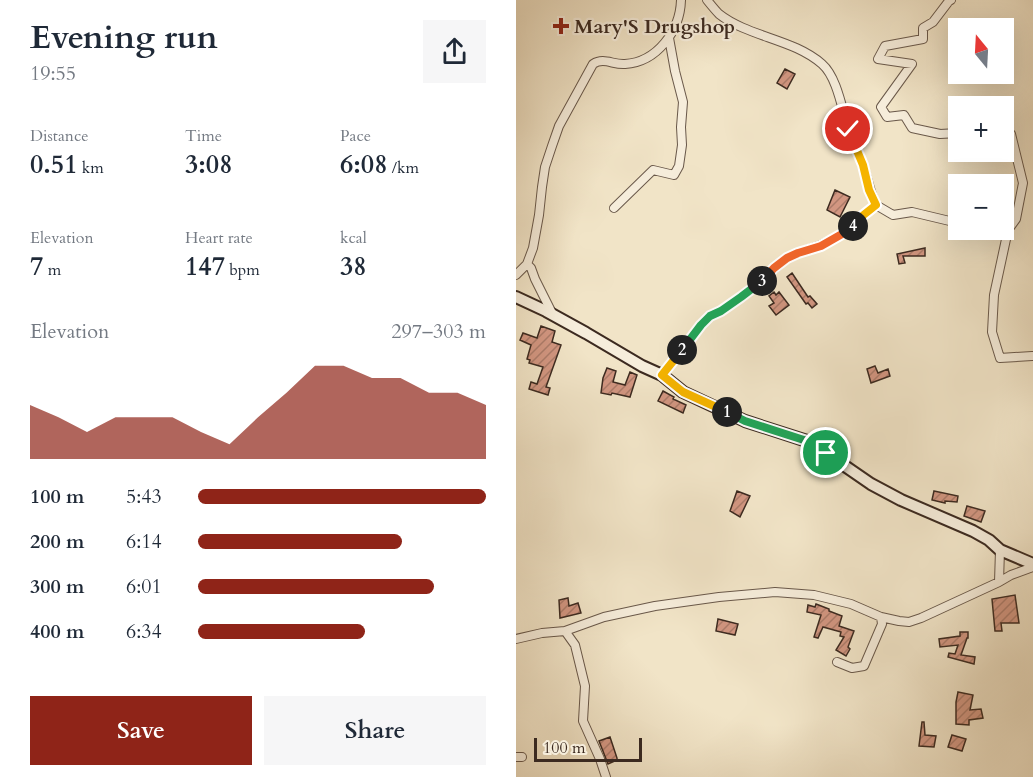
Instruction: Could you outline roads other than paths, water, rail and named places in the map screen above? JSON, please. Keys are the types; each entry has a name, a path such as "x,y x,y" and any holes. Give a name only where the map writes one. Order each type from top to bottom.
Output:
{"street":[{"path":"516,274 527,264 533,248 545,167 559,126 593,64 602,60 623,64 638,62 650,56 669,38 678,18 681,0"},
{"path":"707,0 718,13 728,19 797,49 824,65 831,75 876,205 893,215 912,212 948,221"},
{"path":"948,134 912,128 904,115 887,117 881,106 912,64 878,59 885,46 923,39 923,28 933,22 951,0"},
{"path":"614,208 653,170 674,175 679,166 683,102 669,38"},
{"path":"1014,146 1023,183 1014,221"},
{"path":"662,375 710,316 741,297 787,258 821,246 849,230 876,205"},
{"path":"1002,240 994,295 992,332 1000,358 1032,356"},
{"path":"527,264 554,315"},
{"path":"516,297 554,315 642,366 662,375 683,392 745,421 807,441 871,484 901,500 973,531 989,540 1000,550 1033,566"},
{"path":"999,582 1000,550"},
{"path":"516,639 565,631 604,617 655,606 775,592 814,595 851,604 881,617 909,622 1033,566"},
{"path":"837,662 852,668 864,666 882,624 881,617"},
{"path":"565,631 575,645 585,686 583,721 606,777"}],"place":[{"name":"Mary'S Drugshop","path":"561,26"}]}
